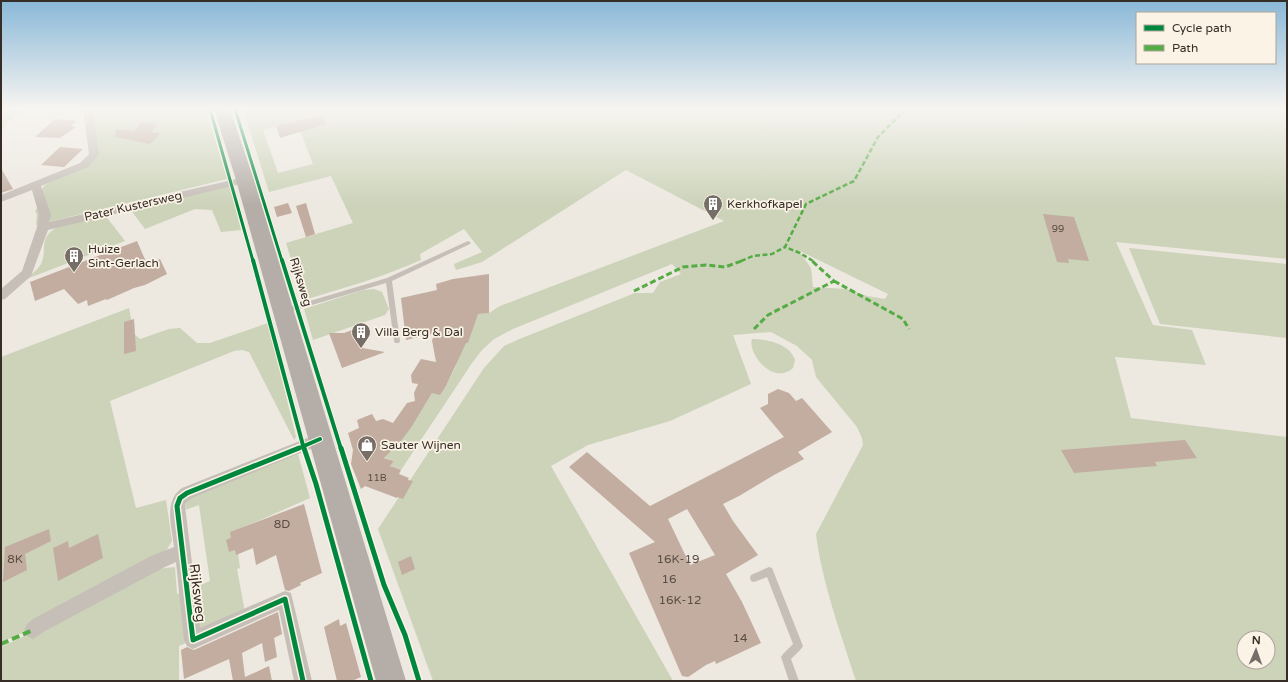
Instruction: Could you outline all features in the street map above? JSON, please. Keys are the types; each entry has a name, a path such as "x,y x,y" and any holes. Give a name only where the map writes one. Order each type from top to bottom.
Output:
{"main road":[{"name":"Rijksweg","path":"232,141 391,681"}],"street":[{"path":"1,199 36,186 84,165 94,155 92,141"},
{"name":"Pater Kustersweg","path":"43,227 245,180"},
{"path":"1,296 27,273 43,227 45,215 36,186"},
{"name":"Rijksweg","path":"303,681 285,599 193,640 177,506 182,496 200,487 320,439"},
{"name":"Rijksweg","path":"33,630 39,625 157,562 182,552"}],"lane":[{"path":"283,312 388,280 468,243"},
{"path":"388,280 398,341"},
{"path":"754,578 769,571 798,646 786,657 794,681"}],"green space":[{"path":"92,141 216,141 227,179 36,225 37,215 35,210 47,205 41,190 45,185 92,159"},
{"path":"253,141 267,141 278,173 313,164 304,141 1287,141 1287,259 1116,242 1153,325 1192,330 1206,365 1115,357 1131,418 1287,437 1287,681 856,681 827,590 816,534 863,445 862,438 857,427 816,377 812,360 797,346 771,332 733,335 751,384 670,421 588,445 551,466 673,681 433,681 378,529 484,368 504,346 635,293 653,293 660,282 681,274 672,264 513,329 494,339 482,350 472,363 401,470 390,466 394,461 384,457 401,441 411,428 432,393 445,388 455,368 462,342 468,343 472,331 466,330 459,315 489,313 500,306 724,221 626,170 482,262 456,270 454,264 482,252 464,229 420,254 421,260 349,287 304,300 286,243 353,223 331,176 269,192","holes":["800,251 888,294 885,299 867,296 847,289 813,287 811,268"]},
{"path":"224,187 230,187 241,230 221,232 212,210 195,209 145,229 130,209"},
{"path":"105,215 125,241 24,280 40,266 44,253 45,240 50,232 56,228"},
{"path":"1129,248 1287,264 1287,338 1160,324"},
{"path":"374,289 382,292 389,309 385,315 313,340 304,309 363,290"},
{"path":"129,308 134,334 140,339 169,329 180,328 197,343 210,343 268,323 296,437 294,440 249,352 242,350 234,351 110,401 136,508 166,500 172,541 166,551 32,629 1,642 1,357"},
{"path":"752,339 771,341 783,346 795,360 793,368 786,373 770,371 758,360 752,345"},
{"path":"298,454 310,498 235,531 240,568 237,569 245,612 197,634 191,589 210,581 199,505 185,510 186,503 194,496"},
{"path":"175,567 177,594 181,593 186,643 179,646 179,681 1,681 1,647 33,632 147,570"}],"building":[{"path":"134,141 153,141 150,144"},
{"path":"60,147 83,149 64,167 41,165"},
{"path":"1,168 13,189 1,193"},
{"path":"288,203 292,213 277,217 274,207"},
{"path":"306,203 315,234 306,237 296,206"},
{"path":"1043,214 1074,217 1089,261 1068,259 1069,263 1057,262"},
{"name":"Huize Sint-Gerlach","path":"137,241 147,264 160,259 167,274 145,285 88,306 87,300 78,304 64,289 35,301 30,282"},
{"path":"489,274 489,313 478,314 468,343 466,343 446,386 440,395 432,393 411,428 401,441 384,458 394,461 390,466 401,470 399,474 409,478 408,480 413,481 403,499 365,486 361,489 351,464 353,450 348,433 359,428 357,420 372,414 376,421 383,419 393,423 407,403 415,401 414,393 418,384 412,383 411,375 421,359 436,362 432,340 436,333 406,340 401,298 437,290 436,284 453,279"},
{"path":"134,319 136,351 124,354 124,322"},
{"name":"Villa Berg & Dal","path":"355,329 362,348 385,352 342,368 329,333 344,333"},
{"path":"778,389 789,393 796,401 802,398 832,432 798,452 804,459 723,504 733,521 758,555 726,574 742,602 761,643 716,664 715,661 706,665 688,677 682,676 629,553 655,542 569,467 587,452 650,506 784,437 760,408 768,404 768,394","holes":["687,509 715,555 690,565 668,519"]},
{"path":"1185,440 1197,458 1155,462 1157,466 1074,473 1061,450"},
{"path":"304,504 322,573 300,583 301,585 289,591 285,590 276,555 256,565 253,548 236,555 235,550 229,552 226,540 231,538 230,532"},
{"path":"49,529 51,541 25,554 27,570 3,582 5,547"},
{"path":"98,534 103,558 58,581 53,548 68,541 69,548"},
{"path":"411,556 415,569 402,575 398,562"},
{"path":"278,612 282,634 274,638 277,657 265,662 262,643 242,653 245,677 269,666 272,681 233,681 229,659 184,679 181,650 187,647 194,650"},
{"path":"339,619 340,626 346,623 361,677 352,681 337,681 324,627"}],"marked path":[{"path":"754,329 768,315 834,281 812,260 785,247 806,204 854,181 876,141"},
{"path":"634,291 683,267 706,265 725,267 753,256 772,254 785,247"},
{"path":"834,281 903,319 909,329"},
{"path":"1,644 33,630"}],"cycle path":[{"path":"219,141 303,446 316,484 371,681"},
{"path":"245,141 384,585 405,635 419,681"},
{"path":"303,681 285,599 193,640 177,506 180,498 187,493 320,439"}],"place":[{"name":"Kerkhofkapel","path":"713,221"},
{"name":"Huize Sint-Gerlach","path":"74,273"},
{"name":"Villa Berg & Dal","path":"361,349"},
{"name":"Sauter Wijnen","path":"367,462"}]}
